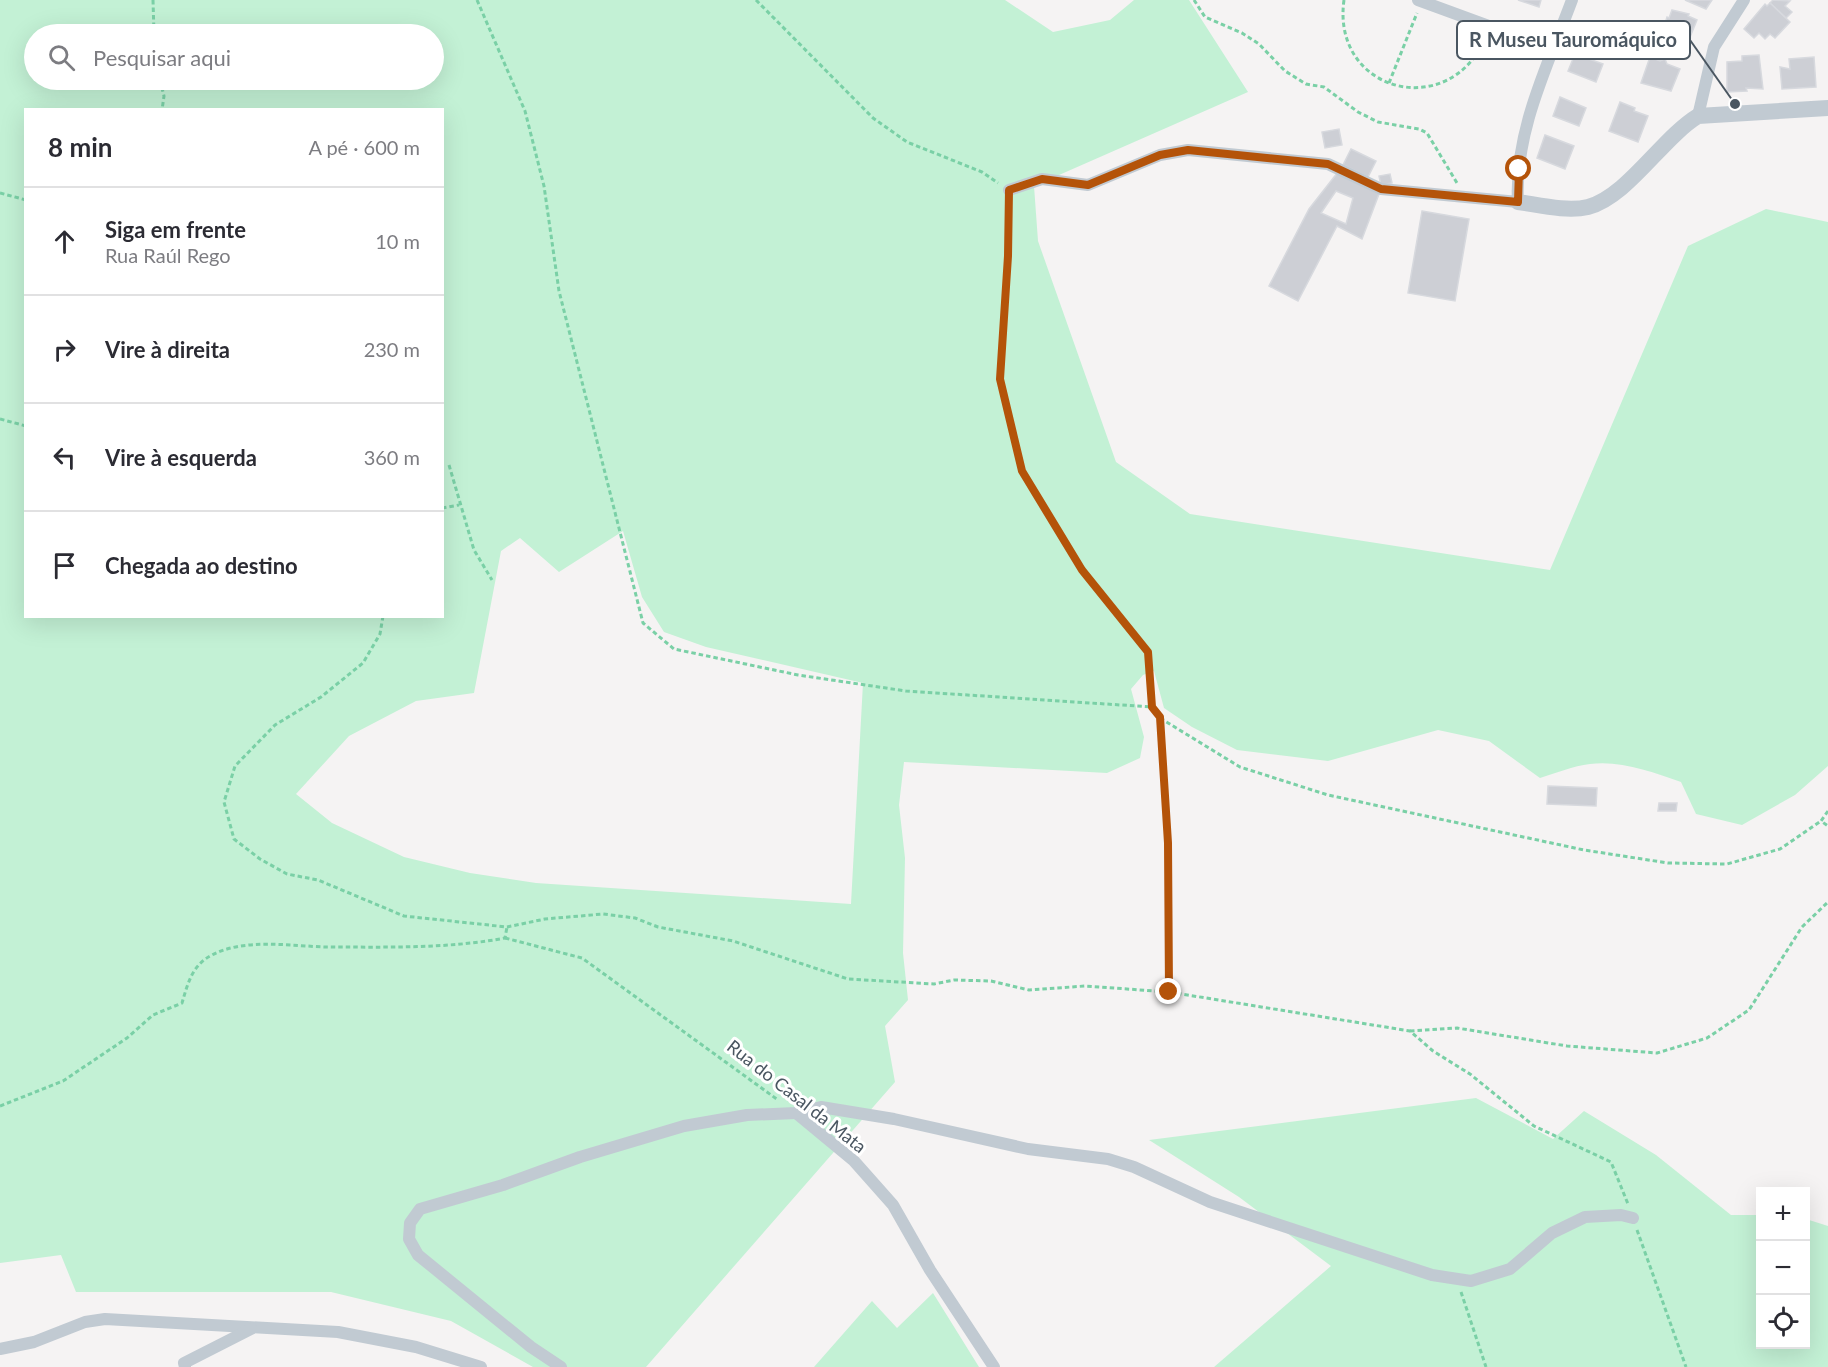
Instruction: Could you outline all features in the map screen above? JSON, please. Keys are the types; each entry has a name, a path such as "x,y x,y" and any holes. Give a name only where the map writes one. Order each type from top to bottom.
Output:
{"street":[{"path":"1421,0 1554,50"},
{"path":"1518,202 1521,151 1536,96 1572,0"},
{"path":"1698,116 1714,46 1744,0"},
{"path":"1009,190 1042,179 1088,185 1160,155 1188,150 1328,164 1381,189 1587,208 1608,198 1683,125 1698,116 1828,108"},
{"path":"561,1367 531,1347 418,1255 409,1239 410,1223 420,1209 502,1185 580,1156 684,1126 747,1115 796,1113 821,1107 894,1119 1028,1149 1108,1159 1134,1167 1210,1202 1431,1275 1471,1281 1510,1269 1552,1233 1585,1217 1621,1215 1633,1218"},
{"name":"Rua do Casal da Mata","path":"796,1113 855,1161 893,1205 930,1270 994,1367"},
{"path":"0,1349 34,1342 84,1322 105,1319 365,1335 481,1367"},
{"path":"185,1367 184,1363 196,1356 252,1328"}],"path":[{"path":"153,0 154,24"},
{"path":"477,0 525,111 544,186 559,291 643,623 674,649 798,675 906,691 1152,707"},
{"path":"756,0 873,118 908,142 982,172 1009,190 1008,256 1000,379 1022,471 1082,570 1148,652 1152,707 1160,717 1240,767 1328,795 1584,850 1668,863 1727,864 1780,849 1821,821 1828,811"},
{"path":"1194,0 1205,17 1242,33 1259,44 1285,71 1305,84 1324,87 1358,112 1377,122 1419,129 1427,133 1466,197"},
{"path":"1344,0 1342,24 1350,49 1366,70 1401,87 1428,87 1453,78 1473,61 1490,26"},
{"path":"1389,83 1421,0"},
{"path":"162,90 162,108"},
{"path":"0,193 24,199"},
{"path":"0,419 24,425"},
{"path":"449,465 474,550 492,580"},
{"path":"444,508 459,505"},
{"path":"383,618 380,634 363,663 321,697 275,725 235,766 224,802 234,838 260,860 287,874 318,880 404,916 507,927 545,920 603,914 635,918 658,927 733,941 848,980 934,984 954,981 991,981 1029,990 1085,986 1169,992 1410,1031 1457,1028 1567,1046 1657,1053 1707,1038 1749,1010 1802,927 1828,903"},
{"path":"1160,717 1168,843 1169,992"},
{"path":"1821,821 1828,826"},
{"path":"0,1106 63,1081 127,1038 153,1015 182,1003 193,969 213,954 241,946 388,947 478,943 505,938 507,927"},
{"name":"Rua do Casal da Mata","path":"505,938 582,958 796,1113"},
{"path":"1410,1031 1432,1051 1470,1074 1534,1126 1611,1162 1686,1367"},
{"path":"1457,1279 1486,1367"}],"green space":[{"path":"0,0 1005,0 1053,32 1110,20 1134,0 1189,0 1248,92 1034,186 1038,241 1116,462 1190,514 1550,570 1688,246 1766,209 1828,222 1828,766 1795,795 1742,825 1696,814 1681,782 1659,774 1625,765 1601,763 1577,766 1540,778 1489,741 1438,730 1328,761 1237,750 1192,727 1164,708 1154,671 1143,675 1131,689 1144,737 1140,758 1107,773 904,762 899,805 905,858 903,953 908,1000 885,1026 895,1082 646,1367 533,1367 451,1321 331,1292 76,1292 61,1255 0,1263","holes":["623,531 642,597 664,632 706,647 863,683 851,904 536,883 470,873 404,857 332,823 296,794 349,736 416,701 474,693 501,551 520,538 559,572"]},
{"path":"1476,1098 1553,1139 1584,1111 1656,1155 1731,1215 1756,1215 1756,1349 1810,1349 1810,1220 1828,1226 1828,1367 1214,1367 1331,1266 1239,1197 1149,1140"},
{"path":"933,1293 979,1367 814,1367 872,1301 897,1328"}],"building":[{"path":"1518,0 1541,0 1539,7"},
{"path":"1685,0 1712,0 1706,9"},
{"path":"1773,0 1790,1 1785,6 1792,12 1786,18 1770,3"},
{"path":"1770,3 1790,22 1775,38 1770,34 1765,39 1759,33 1754,38 1744,29 1765,4 1767,6"},
{"path":"1672,10 1689,14 1688,16 1697,20 1684,52 1659,43 1667,17 1669,18"},
{"path":"1575,54 1603,64 1596,82 1568,71"},
{"path":"1759,55 1763,89 1746,88 1747,91 1727,92 1727,62 1742,61 1742,56"},
{"path":"1650,57 1660,61 1665,59 1667,64 1680,69 1671,91 1641,83"},
{"path":"1814,57 1816,87 1782,89 1780,67 1790,69 1789,59"},
{"path":"1560,97 1586,108 1579,126 1553,116"},
{"path":"1620,102 1648,116 1638,142 1609,131"},
{"path":"1339,129 1342,145 1325,148 1322,132"},
{"path":"1545,135 1574,146 1565,169 1537,158"},
{"path":"1351,149 1376,161 1368,177 1343,165"},
{"path":"1338,172 1379,194 1362,239 1337,226 1298,301 1269,286 1309,209","holes":["1336,191 1353,198 1346,224 1321,213"]},
{"path":"1390,174 1392,183 1381,185 1379,176"},
{"path":"1422,211 1469,219 1455,301 1408,293"},
{"path":"1548,786 1597,788 1596,806 1547,804"},
{"path":"1659,803 1677,803 1676,811 1658,811"}],"place":[{"name":"R Museu Tauromáquico","path":"1735,104"}],"route":[{"path":"1169,992 1168,843 1160,717 1152,707 1148,652 1082,570 1022,471 1000,379 1008,256 1009,190 1042,179 1088,185 1160,155 1188,150 1328,164 1381,189 1518,202 1519,169"}]}
